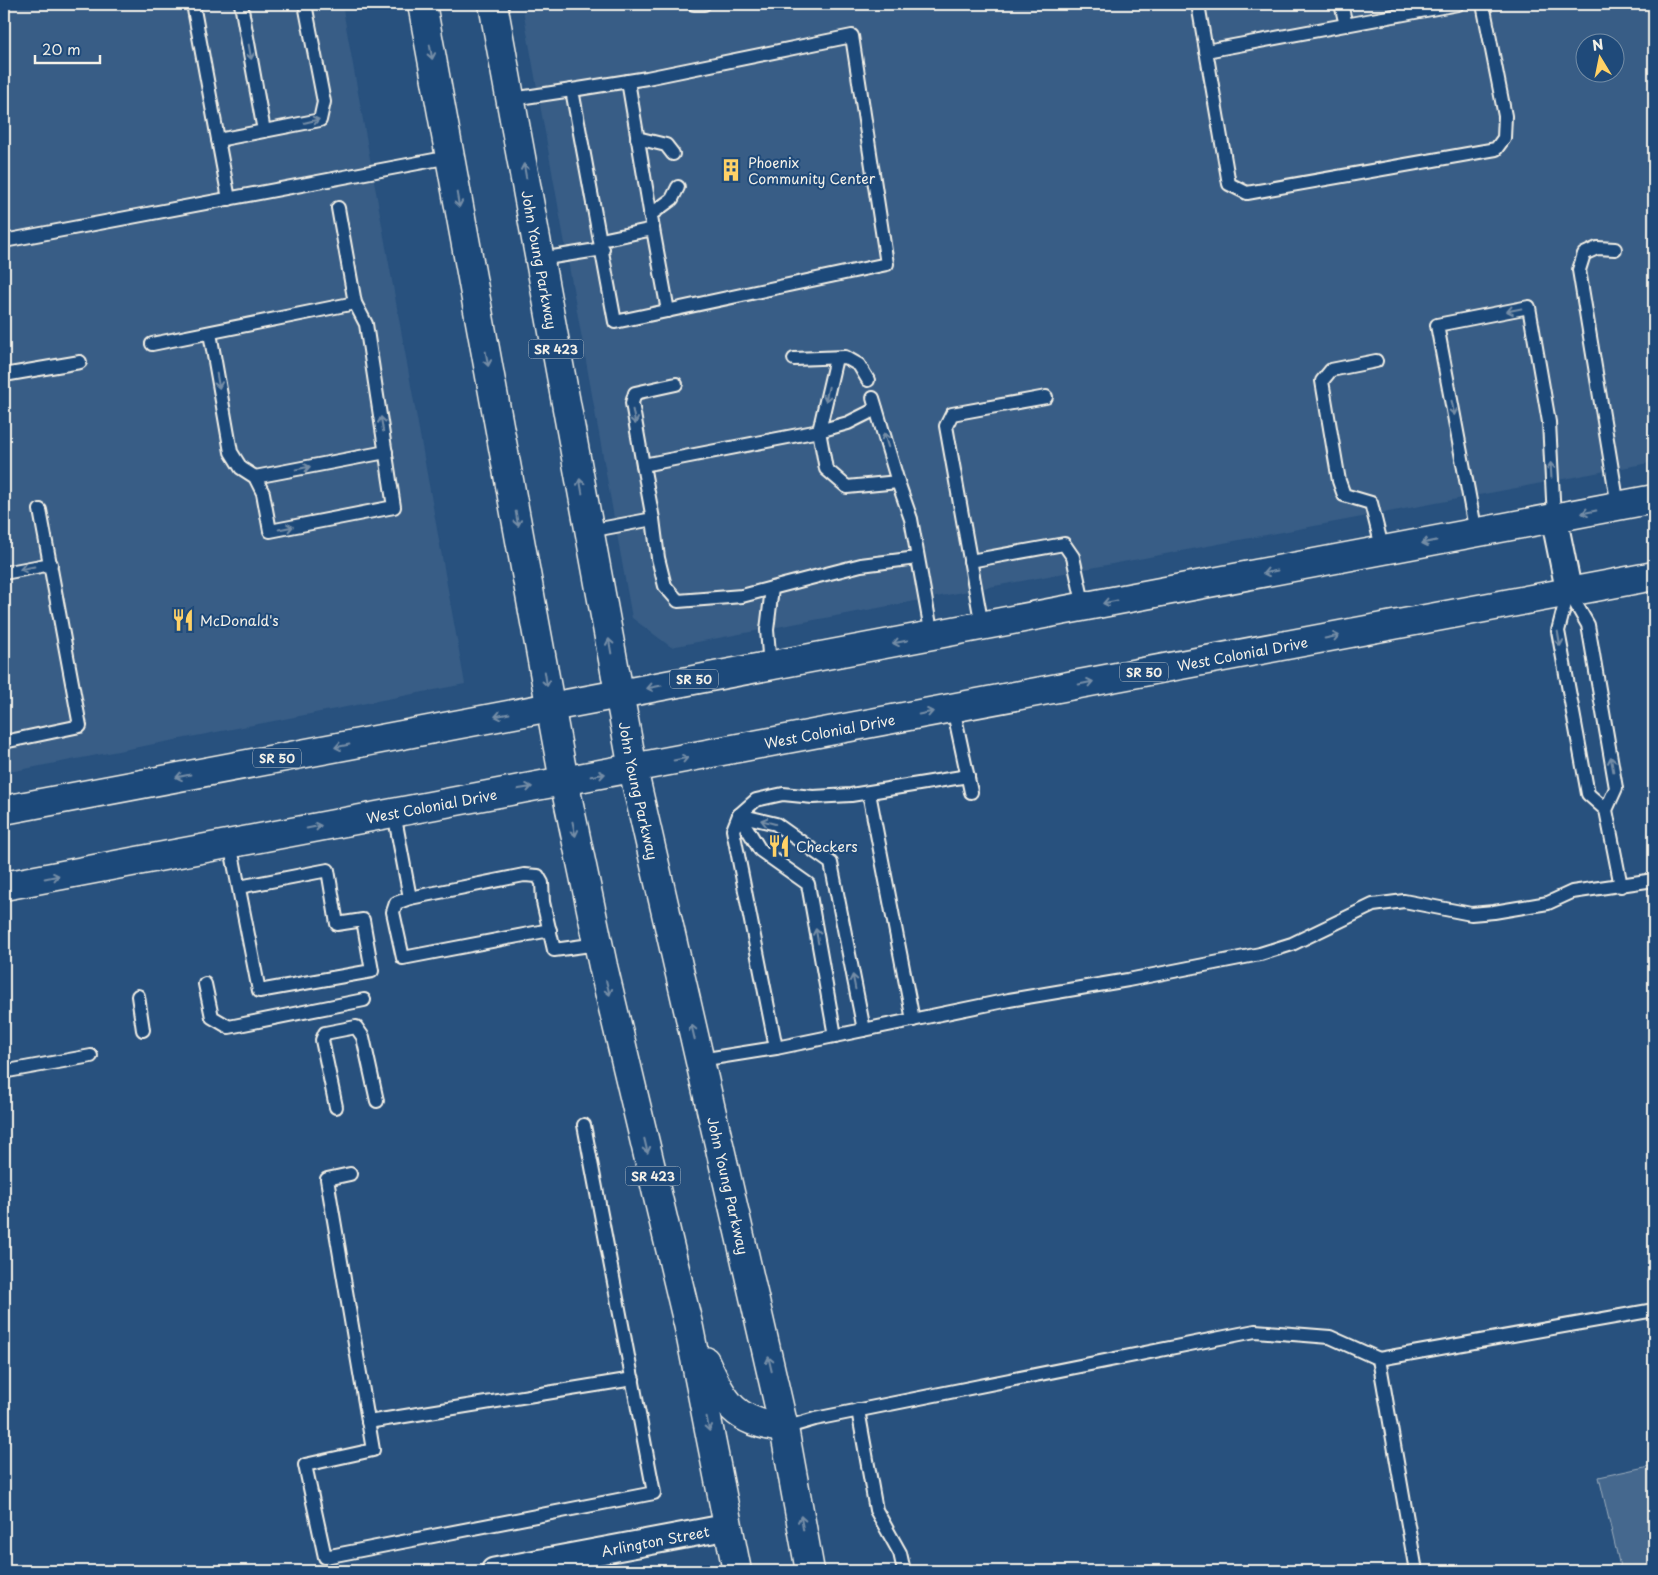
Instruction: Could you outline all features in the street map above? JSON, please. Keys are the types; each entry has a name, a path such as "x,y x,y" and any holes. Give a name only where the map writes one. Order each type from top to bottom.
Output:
{"main road":[{"name":"SR 423","path":"422,4 564,781 598,944 689,1328 736,1571"},
{"name":"John Young Parkway","path":"494,4 633,769 784,1428 810,1571"},
{"name":"SR 50","path":"4,810 1654,499"},
{"name":"West Colonial Drive","path":"4,886 230,842 633,769 1654,576"},
{"path":"689,1328 719,1390 738,1414 760,1425 784,1428"}],"street":[{"path":"1554,518 1568,592"},
{"name":"Arlington Street","path":"494,1571 728,1527"}],"lane":[{"path":"193,4 229,199"},
{"path":"241,4 264,131"},
{"path":"218,140 320,120 324,102 305,4"},
{"path":"694,4 704,4"},
{"path":"1198,4 1229,184 1247,193 1496,149 1504,138 1505,116 1483,4"},
{"path":"1341,4 1346,25"},
{"path":"1206,51 1458,4"},
{"path":"512,99 628,81 852,36 887,264 615,322 572,90"},
{"path":"628,81 668,311"},
{"path":"637,138 666,145 673,154"},
{"path":"4,240 450,157"},
{"path":"650,215 672,199 678,187"},
{"path":"210,333 231,452 241,468 255,477 263,493 270,531 394,507 366,324 355,303 338,208"},
{"path":"540,259 653,229"},
{"path":"1615,249 1597,248 1584,254 1579,270 1618,506"},
{"path":"152,344 355,303"},
{"path":"1476,533 1437,325 1529,307 1549,422 1554,518"},
{"path":"794,359 845,357 860,365 868,380"},
{"path":"836,358 819,431 826,468 847,487 898,482"},
{"path":"1376,361 1331,370 1322,381 1341,488 1344,495 1371,503 1383,551"},
{"path":"4,375 80,362"},
{"path":"676,384 635,393 632,403 653,519 658,558 665,586 678,601 742,596 860,565 917,558"},
{"path":"982,626 946,426 952,414 1046,397"},
{"path":"643,465 819,431 848,423 875,404 911,519 932,636"},
{"path":"255,477 386,452"},
{"path":"4,742 80,726 40,510"},
{"path":"589,531 653,519"},
{"path":"970,561 1064,544 1073,557 1084,607"},
{"path":"4,573 51,564"},
{"path":"770,666 767,630 772,588"},
{"path":"1568,592 1558,631 1588,794 1606,810"},
{"path":"1568,592 1588,625 1616,788 1606,810 1621,886"},
{"path":"953,708 972,792"},
{"path":"776,1048 733,830 739,815 756,800 783,794 814,797 869,793 968,776"},
{"path":"869,793 913,1020"},
{"path":"394,813 410,898"},
{"path":"739,815 776,824 831,862 864,1030"},
{"path":"739,815 760,850 808,884 835,1036"},
{"path":"230,842 259,991 372,971 364,920 337,924 328,870 239,887"},
{"path":"550,930 404,958 393,912 396,903 410,898 524,875 538,876 542,883 543,902 550,930 554,950 598,944"},
{"path":"700,1060 776,1048 1260,954 1292,944 1373,905 1404,901 1471,914 1548,903 1572,892 1654,880"},
{"path":"205,984 212,1017 229,1027 364,1000"},
{"path":"138,996 143,1030"},
{"path":"336,1107 322,1040 324,1033 347,1028 356,1027 363,1036 377,1101"},
{"path":"8,1071 91,1056"},
{"path":"350,1174 327,1180 373,1450 305,1465 325,1557 654,1494 584,1125"},
{"path":"784,1428 858,1410 1255,1331 1330,1337 1379,1359 1654,1310"},
{"path":"1379,1359 1416,1571"},
{"path":"368,1422 633,1379"},
{"path":"858,1410 876,1510 900,1553 904,1571"}],"shaded area":[{"path":"4,4 342,4 465,684 4,773"},
{"path":"522,4 1654,4 1654,462 671,647 632,618"},
{"path":"1654,1465 1654,1571 1621,1571 1599,1477"}],"place":[{"name":"Phoenix Community Center","path":"731,170"},
{"name":"McDonald's","path":"183,620"},
{"name":"Checkers","path":"779,846"}]}
